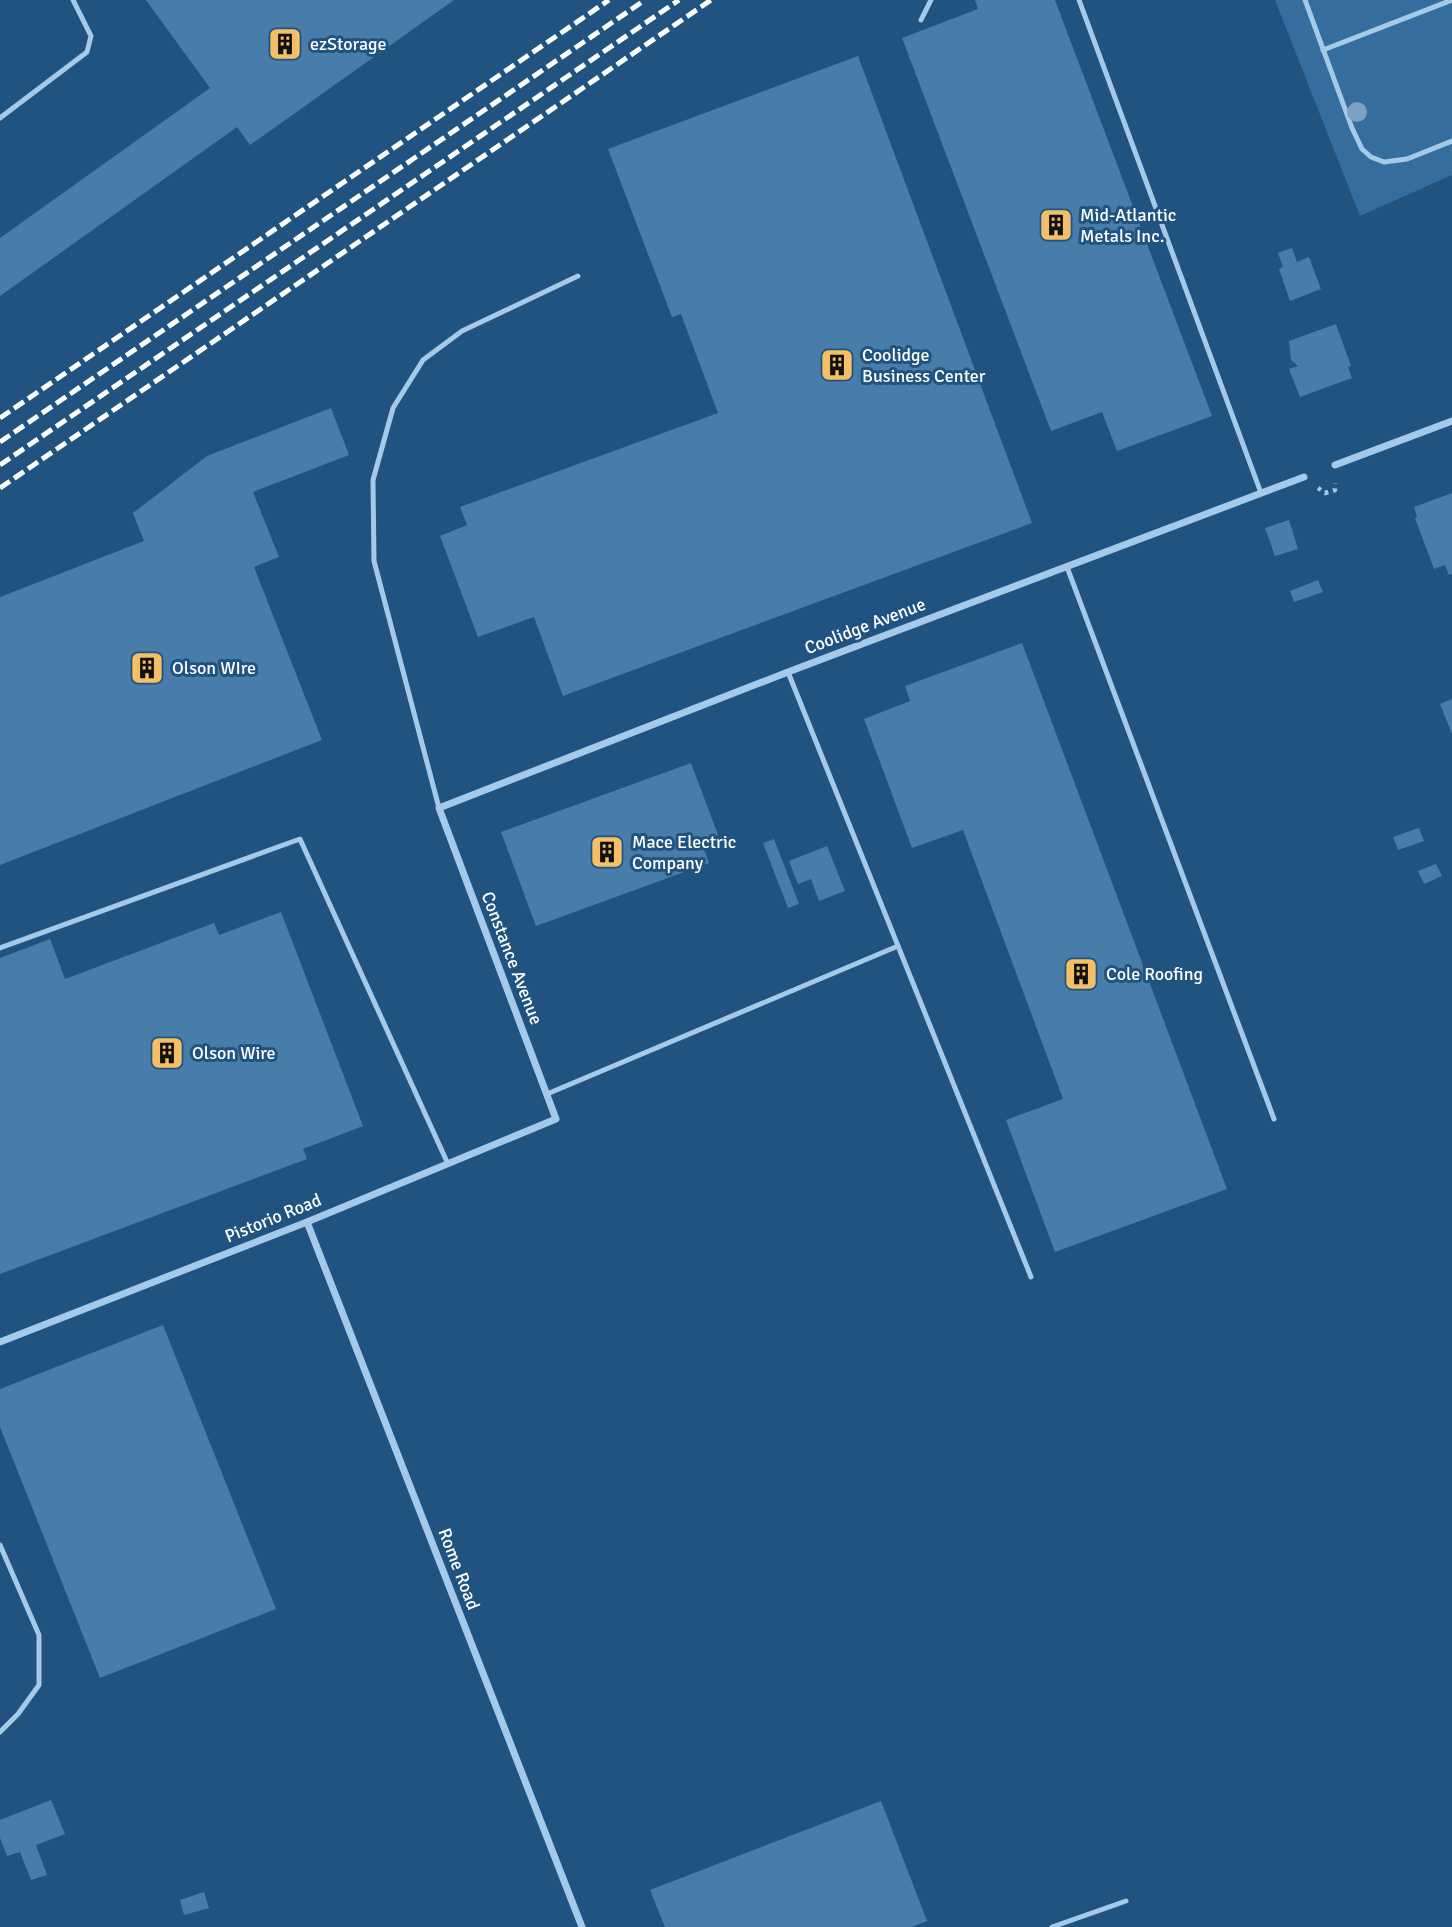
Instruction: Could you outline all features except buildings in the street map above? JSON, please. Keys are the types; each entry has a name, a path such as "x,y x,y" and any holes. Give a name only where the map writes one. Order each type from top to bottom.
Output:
{"street":[{"path":"1335,465 1452,421"},
{"name":"Coolidge Avenue","path":"439,808 788,672 1304,477"},
{"name":"Constance Avenue","path":"439,808 556,1119"},
{"name":"Pistorio Road","path":"0,1342 307,1222 556,1119"},
{"name":"Rome Road","path":"307,1222 582,1927"}],"lane":[{"path":"0,118 87,52 91,36 74,0"},
{"path":"921,20 931,0"},
{"path":"1079,0 1261,493"},
{"path":"1305,0 1362,149 1371,157 1384,162 1407,159 1452,141"},
{"path":"1323,50 1452,1"},
{"path":"439,808 374,561 373,480 393,408 423,360 462,331 578,276"},
{"path":"1067,567 1274,1119"},
{"path":"788,672 1031,1277"},
{"path":"0,948 300,839 448,1164"},
{"path":"547,1094 898,946"},
{"path":"0,1545 39,1635 39,1685 18,1714 0,1732"},
{"path":"1052,1927 1126,1901"}],"shaded area":[{"path":"1275,0 1452,0 1452,175 1360,216"}],"railway":[{"path":"0,418 609,0"},
{"path":"0,442 645,0"},
{"path":"0,465 679,0"},
{"path":"0,488 711,0"}],"place":[{"name":"ezStorage","path":"285,44"},
{"name":"Mid-Atlantic Metals Inc.","path":"1056,225"},
{"name":"Coolidge Business Center","path":"837,365"},
{"name":"Olson WIre","path":"147,668"},
{"name":"Mace Electric Company","path":"607,852"},
{"name":"Cole Roofing","path":"1081,974"},
{"name":"Olson Wire","path":"167,1053"}]}
